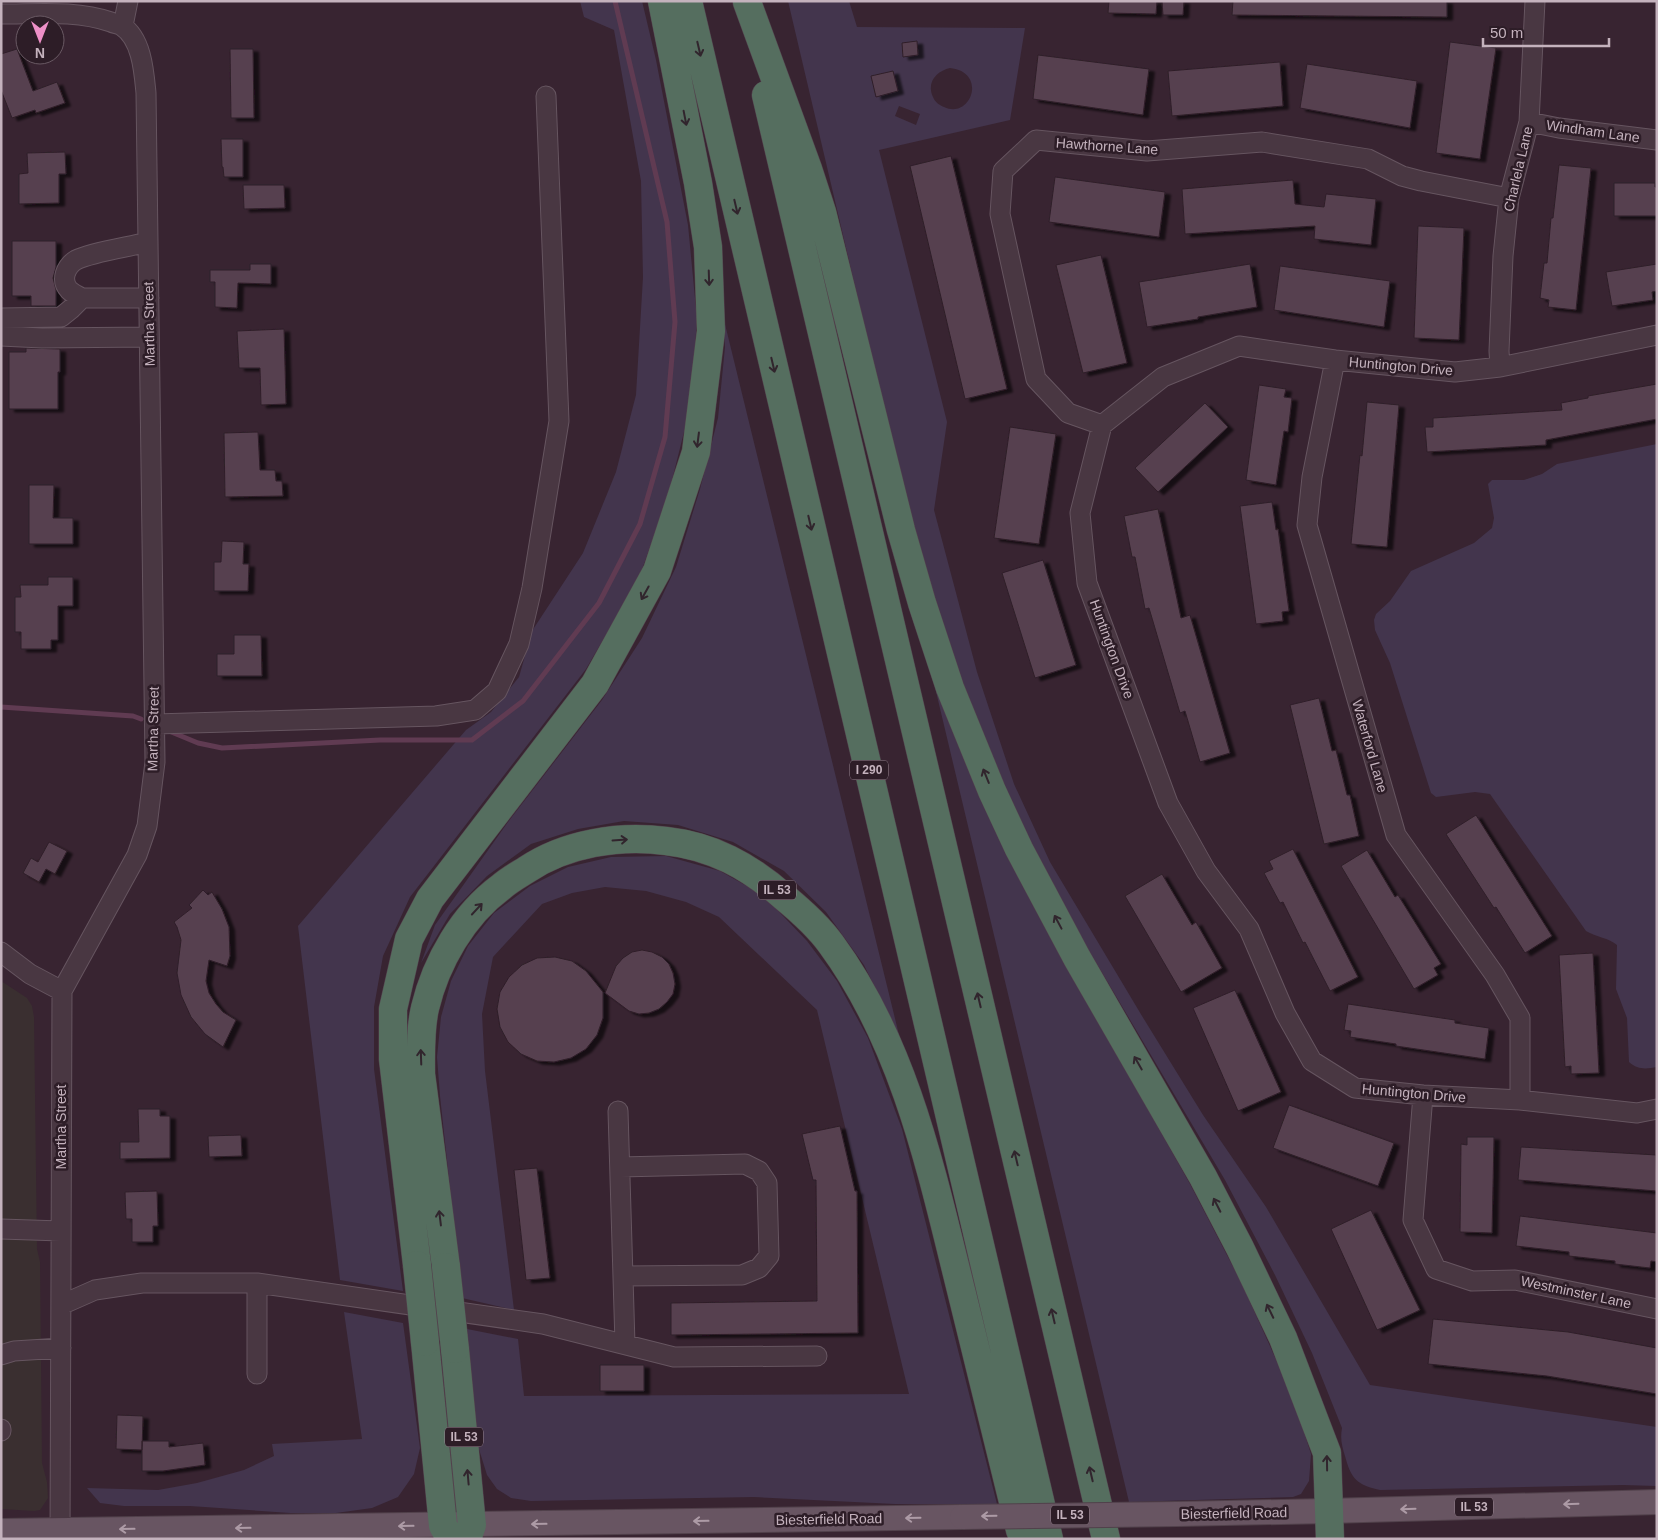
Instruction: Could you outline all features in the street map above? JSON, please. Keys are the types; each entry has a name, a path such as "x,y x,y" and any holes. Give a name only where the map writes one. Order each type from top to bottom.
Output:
{"highway":[{"path":"458,1532 424,1342 393,1059 393,1009 409,939 430,899 595,684 657,571 696,452 711,331 708,247 698,183 662,1"},
{"name":"I 290","path":"688,1 1048,1539"},
{"path":"747,2 808,168 822,212 901,530 922,604 950,688 992,791 1019,849 1077,958 1203,1177 1240,1248 1283,1338 1327,1453 1330,1539"},
{"path":"747,2 779,153 1106,1539"},
{"name":"IL 53","path":"458,1532 455,1350 421,1074 420,1043 424,1010 438,968 452,942 474,912 499,888 534,864 568,849 605,841 642,838 685,843 730,858 771,885 807,916 830,943 858,986 904,1081 922,1140 946,1227 1024,1539"}],"main road":[{"name":"Biesterfield Road","path":"1,1531 55,1533 458,1532 962,1517 1328,1512 1657,1502"}],"street":[{"path":"1,14 76,14 123,26 128,1"},
{"name":"Charlela Lane","path":"1500,367 1503,256 1509,198 1529,122 1535,1"},
{"name":"Martha Street","path":"55,1533 60,1348 62,991 137,855 147,826 155,762 144,66 136,42 123,26"},
{"path":"155,724 436,716 475,710 497,691 519,644 532,588 559,421 546,96"},
{"name":"Windham Lane","path":"1529,122 1559,128 1657,140"},
{"name":"Hawthorne Lane","path":"1102,425 1068,413 1036,378 1000,214 1003,171 1036,140 1147,151 1262,142 1368,159 1402,176 1509,198"},
{"path":"148,242 76,260 68,267 64,281 69,290 82,298 149,298"},
{"path":"1,318 61,317 82,298"},
{"name":"Huntington Drive","path":"1657,334 1500,367 1455,372 1334,360 1239,346 1164,377 1102,425 1080,513 1087,583 1168,803 1206,871 1249,929 1285,1013 1312,1061 1355,1088 1423,1095 1520,1100 1637,1113 1657,1108"},
{"path":"1,336 42,338 149,337"},
{"name":"Waterford Lane","path":"1334,360 1312,477 1307,525 1396,835 1495,975 1520,1018 1520,1100"},
{"path":"1,952 30,974 62,991"},
{"name":"Westminster Lane","path":"1423,1095 1413,1220 1436,1269 1472,1281 1515,1280 1657,1309"},
{"path":"618,1111 625,1344"},
{"path":"620,1167 745,1164 759,1172 767,1183 769,1256 759,1268 742,1275 623,1276"},
{"path":"1,1229 61,1231"},
{"path":"60,1305 95,1290 142,1283 257,1283 543,1324 674,1356 818,1356"},
{"path":"257,1283 257,1374"},
{"path":"1,1355 14,1351 60,1348"}],"shaded area":[{"path":"580,1 642,1 656,60 688,225 697,319 691,404 668,496 639,578 586,669 410,897 383,956 374,1007 374,1069 403,1291 340,1280 298,926 466,730 491,712 519,677 532,631 583,553 616,472 636,395 643,277 641,181 614,30 584,17"},
{"path":"788,1 849,1 857,27 1025,28 1010,120 879,150 947,422 934,510 977,672 1014,784 1050,862 1203,1115 1266,1207 1370,1385 1657,1427 1657,1486 1380,1490 1360,1483 1353,1476 1347,1464 1342,1446 1342,1428 1312,1353 1275,1275 1225,1180 1072,922 1036,857 971,710 942,628 898,469","holes":["917,41 918,55 903,57 902,43","950,68 962,71 969,78 972,86 971,94 968,101 962,107 954,109 944,107 937,103 933,97 931,92 932,82 945,69","893,71 898,91 876,97 871,77","899,106 920,114 916,125 895,116"]},
{"path":"723,316 900,1039 864,965 826,912 784,871 733,842 678,825 624,821 578,829 531,844 487,876 450,914 421,963 435,925 508,822 602,700 642,638 676,567 700,489 718,418 725,347"},
{"path":"1657,444 1657,1067 1639,1068 1629,1062 1627,1018 1616,989 1617,945 1586,931 1490,794 1475,792 1436,797 1431,793 1390,663 1375,630 1374,620 1376,614 1390,601 1411,571 1474,543 1492,528 1494,518 1488,484 1492,480 1524,480 1542,474 1557,464"},
{"path":"928,658 1114,1049 1190,1184 1241,1282 1293,1397 1311,1454 1309,1481 1301,1494 1293,1497 1129,1502"},
{"path":"666,856 720,871 763,895 807,941 837,981 868,1038 902,1129 997,1504 895,1504 754,1497 531,1501 511,1498 497,1489 487,1475 478,1446 467,1329 518,1339 524,1396 909,1394 817,1010 719,917 686,902 646,891 605,887 572,893 542,904 493,957 482,1014 485,1071 514,1310 462,1298 437,1057 441,1017 451,981 468,946 494,913 530,886 568,867 611,857"},
{"path":"1,981 27,998 32,1006 34,1017 37,1249 40,1262 42,1463 47,1482 48,1498 40,1510 34,1511 1,1509"},
{"path":"344,1312 403,1323 420,1448 414,1474 398,1497 372,1508 336,1513 290,1513 190,1506 124,1506 100,1503 87,1488 158,1490 197,1483 244,1470 274,1456 272,1444 362,1439"}],"building":[{"path":"1109,1 1157,1 1156,14 1108,13"},
{"path":"1162,1 1184,1 1183,15 1163,15"},
{"path":"1233,1 1447,1 1447,17 1232,15"},
{"path":"917,41 918,55 903,57 902,43"},
{"path":"1450,42 1496,48 1480,159 1436,153"},
{"path":"230,49 253,49 254,118 231,118"},
{"path":"15,50 15,65 23,65 33,91 57,82 65,103 36,113 35,110 12,118 1,90 1,54"},
{"path":"1038,55 1149,69 1143,115 1033,99"},
{"path":"1280,62 1283,106 1172,116 1168,71"},
{"path":"1307,64 1417,81 1410,128 1300,108"},
{"path":"893,71 898,91 876,97 871,76"},
{"path":"221,139 243,139 243,177 224,177"},
{"path":"65,152 66,174 59,174 59,203 19,204 19,174 28,173 27,153"},
{"path":"951,156 1007,389 965,399 910,166"},
{"path":"1559,165 1591,168 1576,310 1548,307 1549,300 1540,298 1544,263 1547,263"},
{"path":"1055,177 1165,192 1159,237 1049,222"},
{"path":"1293,180 1295,204 1324,207 1326,194 1376,199 1371,245 1314,239 1315,226 1185,234 1182,189"},
{"path":"1614,183 1655,183 1655,187 1657,187 1657,216 1614,216"},
{"path":"243,185 284,185 285,208 244,209"},
{"path":"1418,226 1464,228 1459,340 1414,338"},
{"path":"12,241 56,241 56,267 53,278 56,290 56,306 31,306 31,296 12,296"},
{"path":"1101,255 1127,363 1083,373 1056,265"},
{"path":"250,264 271,264 271,284 238,283 237,308 215,307 215,282 210,282 210,270 250,270"},
{"path":"1250,264 1257,307 1147,327 1139,282"},
{"path":"1657,264 1657,291 1652,292 1653,300 1612,306 1606,272"},
{"path":"1280,266 1390,281 1384,327 1274,310"},
{"path":"284,329 286,404 261,405 260,368 239,368 237,331"},
{"path":"26,348 60,349 58,409 9,409 9,352 26,352"},
{"path":"1657,384 1657,419 1546,440 1546,445 1427,452 1425,427 1433,427 1433,418 1562,410 1561,403 1588,398 1588,396"},
{"path":"1259,385 1286,389 1284,397 1292,398 1288,432 1284,431 1276,485 1246,480"},
{"path":"1367,402 1399,405 1387,547 1351,544"},
{"path":"1205,403 1228,427 1158,492 1135,468"},
{"path":"1010,427 1056,434 1039,544 994,538"},
{"path":"258,432 260,470 275,470 276,481 282,481 283,496 225,497 224,433"},
{"path":"29,485 54,485 53,518 73,518 73,544 29,544"},
{"path":"1272,502 1276,530 1278,529 1289,611 1282,612 1283,621 1256,624 1240,506"},
{"path":"1158,509 1181,618 1190,615 1230,753 1200,762 1185,711 1180,713 1149,608 1145,609 1135,557 1132,557 1124,516"},
{"path":"222,541 244,542 243,564 249,564 248,591 214,591 214,562 221,562"},
{"path":"1043,560 1076,665 1035,678 1002,573"},
{"path":"48,577 73,577 73,606 58,606 58,640 51,640 51,649 21,649 21,632 15,632 15,597 21,597 20,585 48,585"},
{"path":"234,635 261,635 262,676 217,676 217,654 234,654"},
{"path":"1319,698 1332,751 1336,750 1347,795 1350,795 1359,836 1324,844 1290,705"},
{"path":"1476,815 1552,936 1525,953 1446,834"},
{"path":"49,842 67,851 55,874 46,869 39,882 23,873 31,858 38,862"},
{"path":"1293,849 1358,977 1330,991 1283,902 1280,903 1264,873 1273,869 1269,861"},
{"path":"1367,850 1395,897 1398,895 1441,964 1434,968 1438,975 1414,989 1341,866"},
{"path":"1162,874 1192,925 1196,922 1222,968 1181,992 1125,896"},
{"path":"203,890 208,895 212,892 222,909 229,927 230,956 227,966 209,960 206,981 209,993 216,1004 223,1012 236,1020 223,1047 205,1034 191,1017 181,995 177,973 181,940 174,922 192,908 189,905"},
{"path":"642,950 662,957 669,964 675,984 673,994 659,1009 639,1014 629,1011 605,993 616,966 632,952"},
{"path":"1593,953 1599,1073 1571,1074 1571,1066 1565,1067 1559,955"},
{"path":"555,957 572,961 586,971 603,992 603,1018 597,1035 586,1049 571,1058 554,1062 537,1061 521,1054 508,1042 500,1027 497,1009 500,992 509,977 522,965 537,958"},
{"path":"1235,990 1281,1092 1238,1111 1193,1008"},
{"path":"1348,1004 1455,1020 1455,1023 1489,1028 1485,1059 1350,1037 1351,1031 1344,1030"},
{"path":"1289,1105 1394,1143 1378,1186 1273,1148"},
{"path":"138,1109 160,1109 160,1116 170,1116 170,1158 120,1159 120,1142 139,1142"},
{"path":"840,1126 855,1191 857,1191 858,1333 671,1335 671,1303 817,1301 816,1180 813,1180 802,1134"},
{"path":"241,1135 242,1156 209,1157 208,1136"},
{"path":"1467,1137 1494,1137 1492,1233 1460,1232 1461,1144 1467,1145"},
{"path":"1521,1147 1656,1155 1657,1191 1518,1180"},
{"path":"537,1168 550,1278 526,1280 514,1170"},
{"path":"157,1191 158,1226 153,1226 153,1242 132,1242 132,1219 126,1219 125,1192"},
{"path":"1371,1210 1420,1310 1377,1330 1331,1229"},
{"path":"1520,1216 1657,1233 1657,1262 1651,1261 1650,1268 1615,1264 1615,1261 1569,1256 1569,1252 1516,1246"},
{"path":"1433,1319 1568,1332 1657,1348 1657,1394 1547,1376 1428,1364"},
{"path":"600,1365 644,1365 644,1391 600,1391"},
{"path":"117,1415 143,1416 142,1450 116,1449"},
{"path":"142,1441 169,1441 169,1447 203,1443 205,1465 163,1471 142,1471"}],"waterway":[{"path":"169,731 198,743 222,748 380,740 472,740 523,701 599,603 640,524 665,437 675,322 667,222 615,1"},
{"path":"1,707 133,716 141,719"}]}
